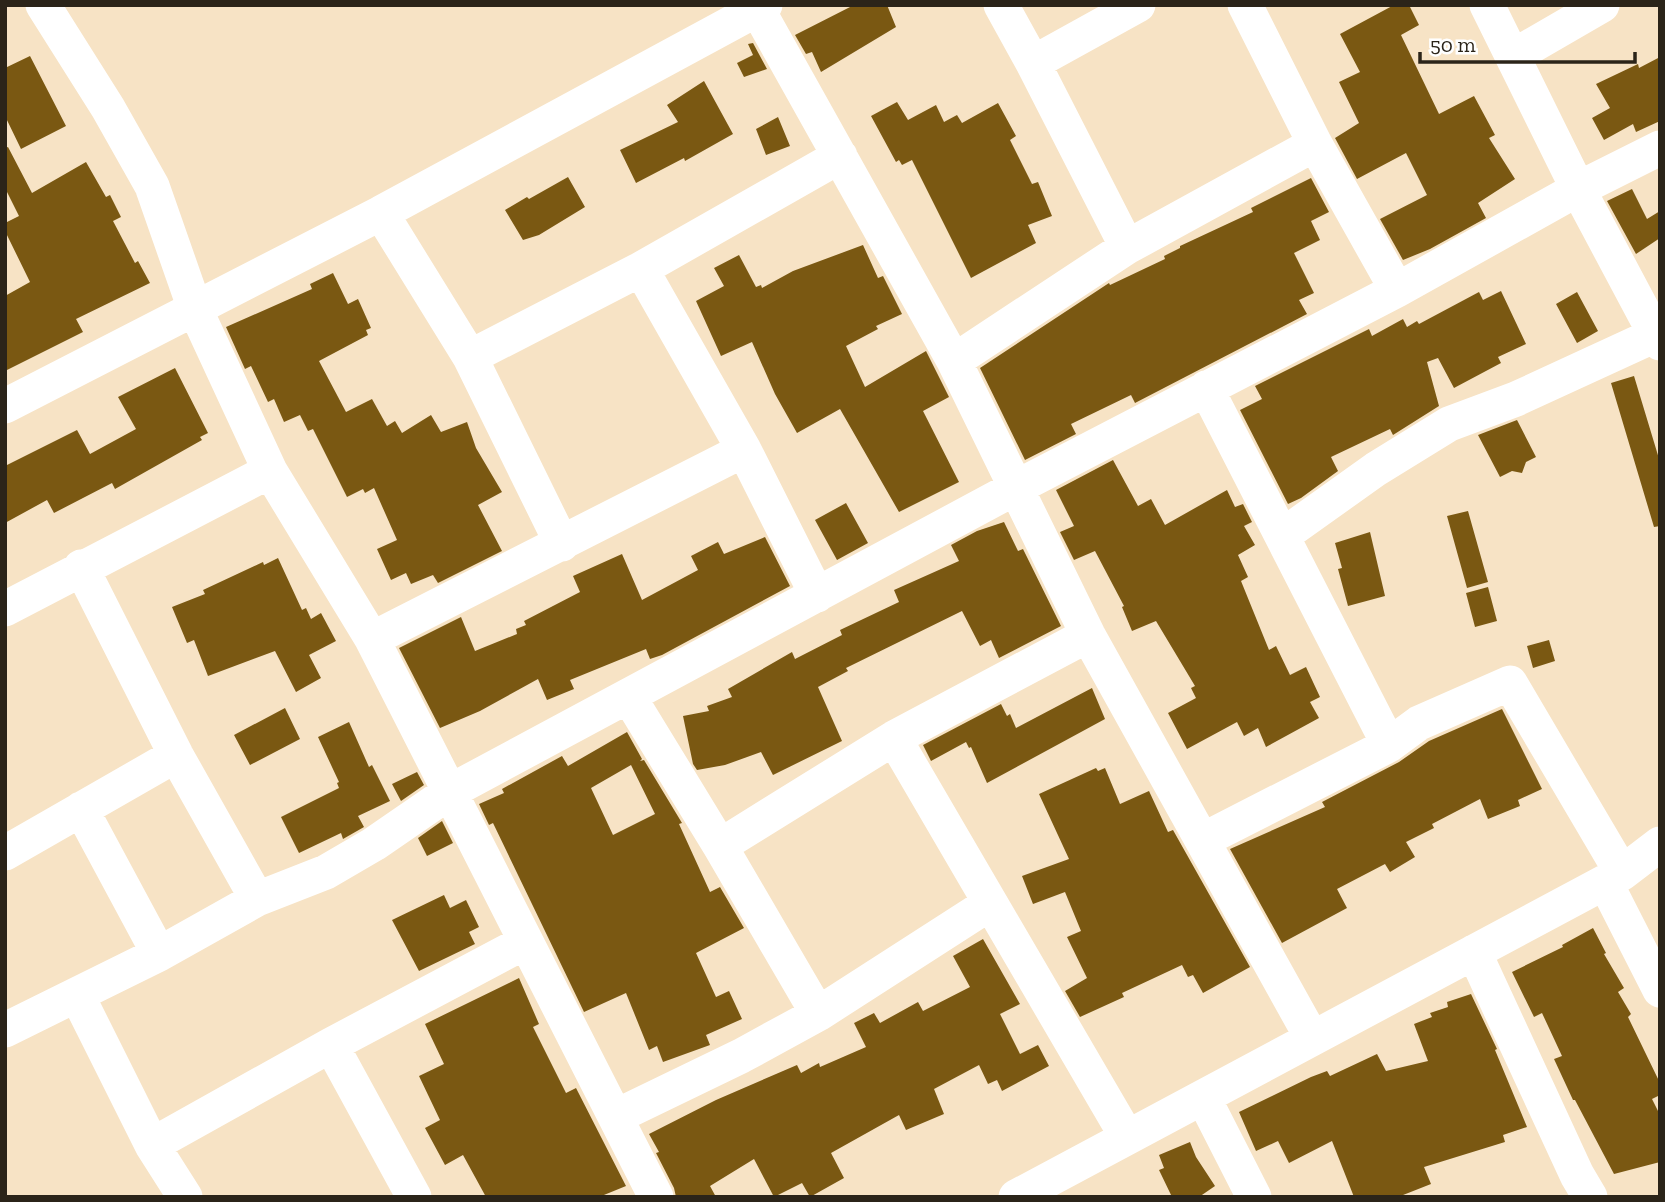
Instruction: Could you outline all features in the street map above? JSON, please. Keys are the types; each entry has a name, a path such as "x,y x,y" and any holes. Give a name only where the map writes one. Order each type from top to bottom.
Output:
{"street":[{"path":"43,5 108,108 152,186 195,309 270,471 372,639 656,1197"},
{"path":"1001,5 1127,247"},
{"path":"1033,63 1138,5"},
{"path":"1245,5 1315,144 1397,290"},
{"path":"1282,537 1376,469 1449,424 1516,400 1658,339 1578,189 1487,5"},
{"path":"1514,56 1602,5"},
{"path":"5,406 381,213 759,7 954,361 1088,635 1312,1038"},
{"path":"954,361 1127,247 1315,144"},
{"path":"5,1030 159,954 257,899 326,872 374,844 451,791 1017,487 1397,290 1578,189 1660,148"},
{"path":"470,357 641,269 840,156"},
{"path":"381,213 470,357 562,544"},
{"path":"641,269 744,450 817,595"},
{"path":"1206,388 1389,745"},
{"path":"372,639 744,450"},
{"path":"5,609 81,567 270,471"},
{"path":"81,567 176,755 257,899"},
{"path":"720,846 894,738 1088,635"},
{"path":"1203,840 1389,745 1419,723 1510,683 1614,878 1660,990"},
{"path":"629,697 818,1014"},
{"path":"894,738 1127,1137"},
{"path":"5,853 176,755"},
{"path":"81,809 159,954"},
{"path":"1016,1197 1614,878 1660,844"},
{"path":"617,1116 741,1056 818,1014 989,904"},
{"path":"152,1145 331,1045 525,942"},
{"path":"1474,952 1577,1175 1590,1197"},
{"path":"77,995 152,1145 185,1197"},
{"path":"331,1045 414,1197"},
{"path":"1203,1097 1254,1197"}],"building":[{"path":"854,5 887,5 896,27 821,72 812,52 806,54 795,35"},
{"path":"1394,5 1409,5 1419,25 1401,35 1439,114 1474,96 1495,135 1489,138 1515,179 1478,203 1486,218 1430,249 1403,260 1380,219 1427,195 1406,153 1357,179 1335,138 1359,123 1339,82 1360,72 1340,34"},
{"path":"753,43 767,69 744,77 737,63 753,55 748,44"},
{"path":"30,56 66,126 21,149 5,116 5,68"},
{"path":"1660,57 1660,121 1636,132 1633,124 1604,140 1592,118 1610,108 1596,84 1638,64 1639,68"},
{"path":"704,81 733,134 685,161 684,158 636,183 620,150 678,122 667,105"},
{"path":"897,102 908,120 936,105 944,122 957,115 962,123 998,103 1016,136 1010,140 1032,184 1038,182 1052,216 1028,225 1036,243 971,278 912,160 902,165 899,160 896,162 871,116"},
{"path":"778,117 790,146 766,155 756,129"},
{"path":"8,147 32,193 86,162 106,197 110,195 121,217 113,221 135,263 138,261 150,283 76,319 83,332 5,371 5,296 30,282 5,231 5,223 19,216 5,188 5,148"},
{"path":"568,177 585,207 539,235 523,240 505,210"},
{"path":"1311,178 1329,212 1311,221 1320,240 1294,253 1314,293 1299,300 1307,314 1135,403 1131,395 1071,424 1076,434 1025,460 980,368 1109,283 1110,285 1165,259 1164,256 1180,246 1253,212 1251,208"},
{"path":"1632,189 1647,219 1660,211 1660,238 1636,254 1607,201"},
{"path":"863,245 878,278 883,276 902,314 876,326 878,329 846,346 865,387 926,351 949,397 923,411 959,482 899,512 840,409 797,433 775,394 752,342 721,356 696,301 724,286 714,268 739,255 756,287 761,285 762,288 793,271"},
{"path":"333,273 348,304 358,299 371,328 366,330 368,335 319,361 346,412 372,399 387,426 395,421 402,433 431,415 441,432 467,422 476,448 502,492 478,505 502,551 438,583 433,575 411,584 406,573 391,580 377,549 397,540 374,488 365,493 363,489 347,497 313,429 308,431 300,415 284,422 274,399 268,402 251,366 245,369 226,327 312,289 310,284"},
{"path":"1501,291 1526,344 1498,357 1501,363 1454,388 1438,358 1427,362 1439,406 1393,435 1390,429 1331,457 1338,471 1301,498 1288,504 1240,410 1262,399 1255,386 1369,329 1372,336 1403,319 1407,327 1417,321 1419,324 1479,292 1483,300"},
{"path":"1577,292 1598,331 1577,343 1556,304"},
{"path":"175,368 208,433 200,437 202,440 115,489 112,483 54,513 47,500 5,523 5,466 77,430 90,454 136,429 118,397"},
{"path":"1634,376 1660,462 1660,526 1654,527 1611,383"},
{"path":"1517,420 1536,457 1526,462 1522,473 1512,471 1500,477 1478,435"},
{"path":"1113,460 1138,506 1151,499 1165,525 1227,490 1235,507 1243,504 1252,522 1244,526 1255,545 1238,555 1248,577 1241,581 1269,650 1276,646 1290,675 1306,667 1320,697 1310,702 1319,718 1266,747 1258,728 1244,736 1237,722 1187,749 1168,713 1196,698 1191,688 1195,686 1156,621 1132,631 1122,607 1124,606 1095,551 1074,560 1060,532 1074,526 1056,490"},
{"path":"846,503 868,543 837,560 815,520"},
{"path":"1468,511 1488,582 1467,588 1447,516"},
{"path":"1004,522 1018,551 1023,549 1061,626 999,658 991,640 980,646 962,611 846,668 848,671 818,687 842,741 773,775 761,752 725,765 697,770 693,764 683,716 709,711 707,706 732,697 728,689 792,652 795,659 842,635 840,630 899,602 894,590 959,561 951,545 977,531"},
{"path":"1370,532 1385,596 1348,606 1338,569 1342,568 1335,543"},
{"path":"765,537 790,586 662,655 650,659 646,649 570,680 574,689 547,700 538,679 480,711 440,728 399,648 461,617 475,651 517,634 516,629 526,625 524,621 580,592 573,576 622,554 642,600 698,570 691,556 718,542 724,554"},
{"path":"278,558 302,610 306,608 311,619 321,613 336,641 309,655 321,678 296,692 275,651 208,676 194,640 187,643 172,607 205,594 203,590 263,562 264,565"},
{"path":"1488,587 1497,621 1475,627 1466,593"},
{"path":"1549,640 1555,661 1533,668 1527,646"},
{"path":"1092,688 1105,719 987,783 971,747 969,748 966,742 931,761 923,745 1001,704 1007,716 1010,714 1016,728"},
{"path":"285,708 300,739 250,765 234,735"},
{"path":"1502,709 1542,789 1518,800 1520,806 1488,819 1480,799 1432,824 1434,828 1406,842 1415,857 1390,872 1385,864 1337,889 1347,908 1282,943 1230,849 1325,807 1322,802 1399,762 1429,741"},
{"path":"349,722 369,767 372,765 390,801 358,816 364,827 343,839 341,833 299,853 281,817 339,788 339,782 318,737"},
{"path":"627,732 642,759 640,761 644,760 682,823 679,824 710,892 720,887 744,928 696,953 716,997 729,991 742,1019 706,1035 710,1045 663,1062 657,1046 649,1050 626,993 584,1012 493,823 489,825 479,804 504,793 502,789 562,756 568,766","holes":["631,765 655,814 613,835 591,788"]},
{"path":"1096,768 1098,771 1105,768 1120,804 1149,791 1168,832 1173,830 1250,967 1203,993 1193,975 1188,977 1182,965 1122,993 1124,997 1080,1017 1065,991 1087,978 1067,937 1081,931 1065,892 1033,904 1022,876 1069,859 1039,794"},
{"path":"417,772 424,785 401,801 392,784"},
{"path":"442,821 453,843 427,856 418,838"},
{"path":"444,895 450,908 466,900 479,927 469,932 475,944 419,971 392,920"},
{"path":"1593,928 1606,953 1604,954 1624,988 1618,992 1631,1014 1628,1017 1660,1083 1660,1095 1652,1099 1660,1115 1660,1162 1614,1174 1573,1100 1554,1059 1562,1056 1542,1013 1534,1017 1512,972 1563,947 1562,945"},
{"path":"983,939 1020,1004 1000,1014 1020,1054 1038,1045 1049,1066 1002,1091 997,1080 988,1084 979,1065 934,1089 944,1114 906,1130 899,1115 831,1153 844,1178 810,1197 802,1183 774,1197 754,1159 710,1186 716,1197 676,1197 656,1153 659,1152 649,1134 716,1100 797,1065 801,1073 819,1063 820,1067 866,1047 854,1023 874,1013 880,1023 918,1002 923,1011 970,987 953,956"},
{"path":"519,978 539,1024 533,1027 566,1093 576,1088 626,1186 599,1197 486,1197 463,1155 445,1165 425,1128 440,1120 419,1076 444,1064 425,1024"},
{"path":"1471,994 1497,1049 1495,1050 1527,1127 1503,1135 1505,1142 1424,1167 1431,1184 1398,1197 1354,1197 1332,1141 1289,1163 1278,1141 1256,1151 1239,1112 1311,1077 1327,1071 1330,1076 1377,1054 1386,1071 1428,1061 1414,1024 1432,1017 1430,1013 1448,1007 1447,1002"},
{"path":"1190,1142 1196,1157 1215,1186 1199,1197 1172,1197 1159,1170 1164,1168 1159,1155"}]}
